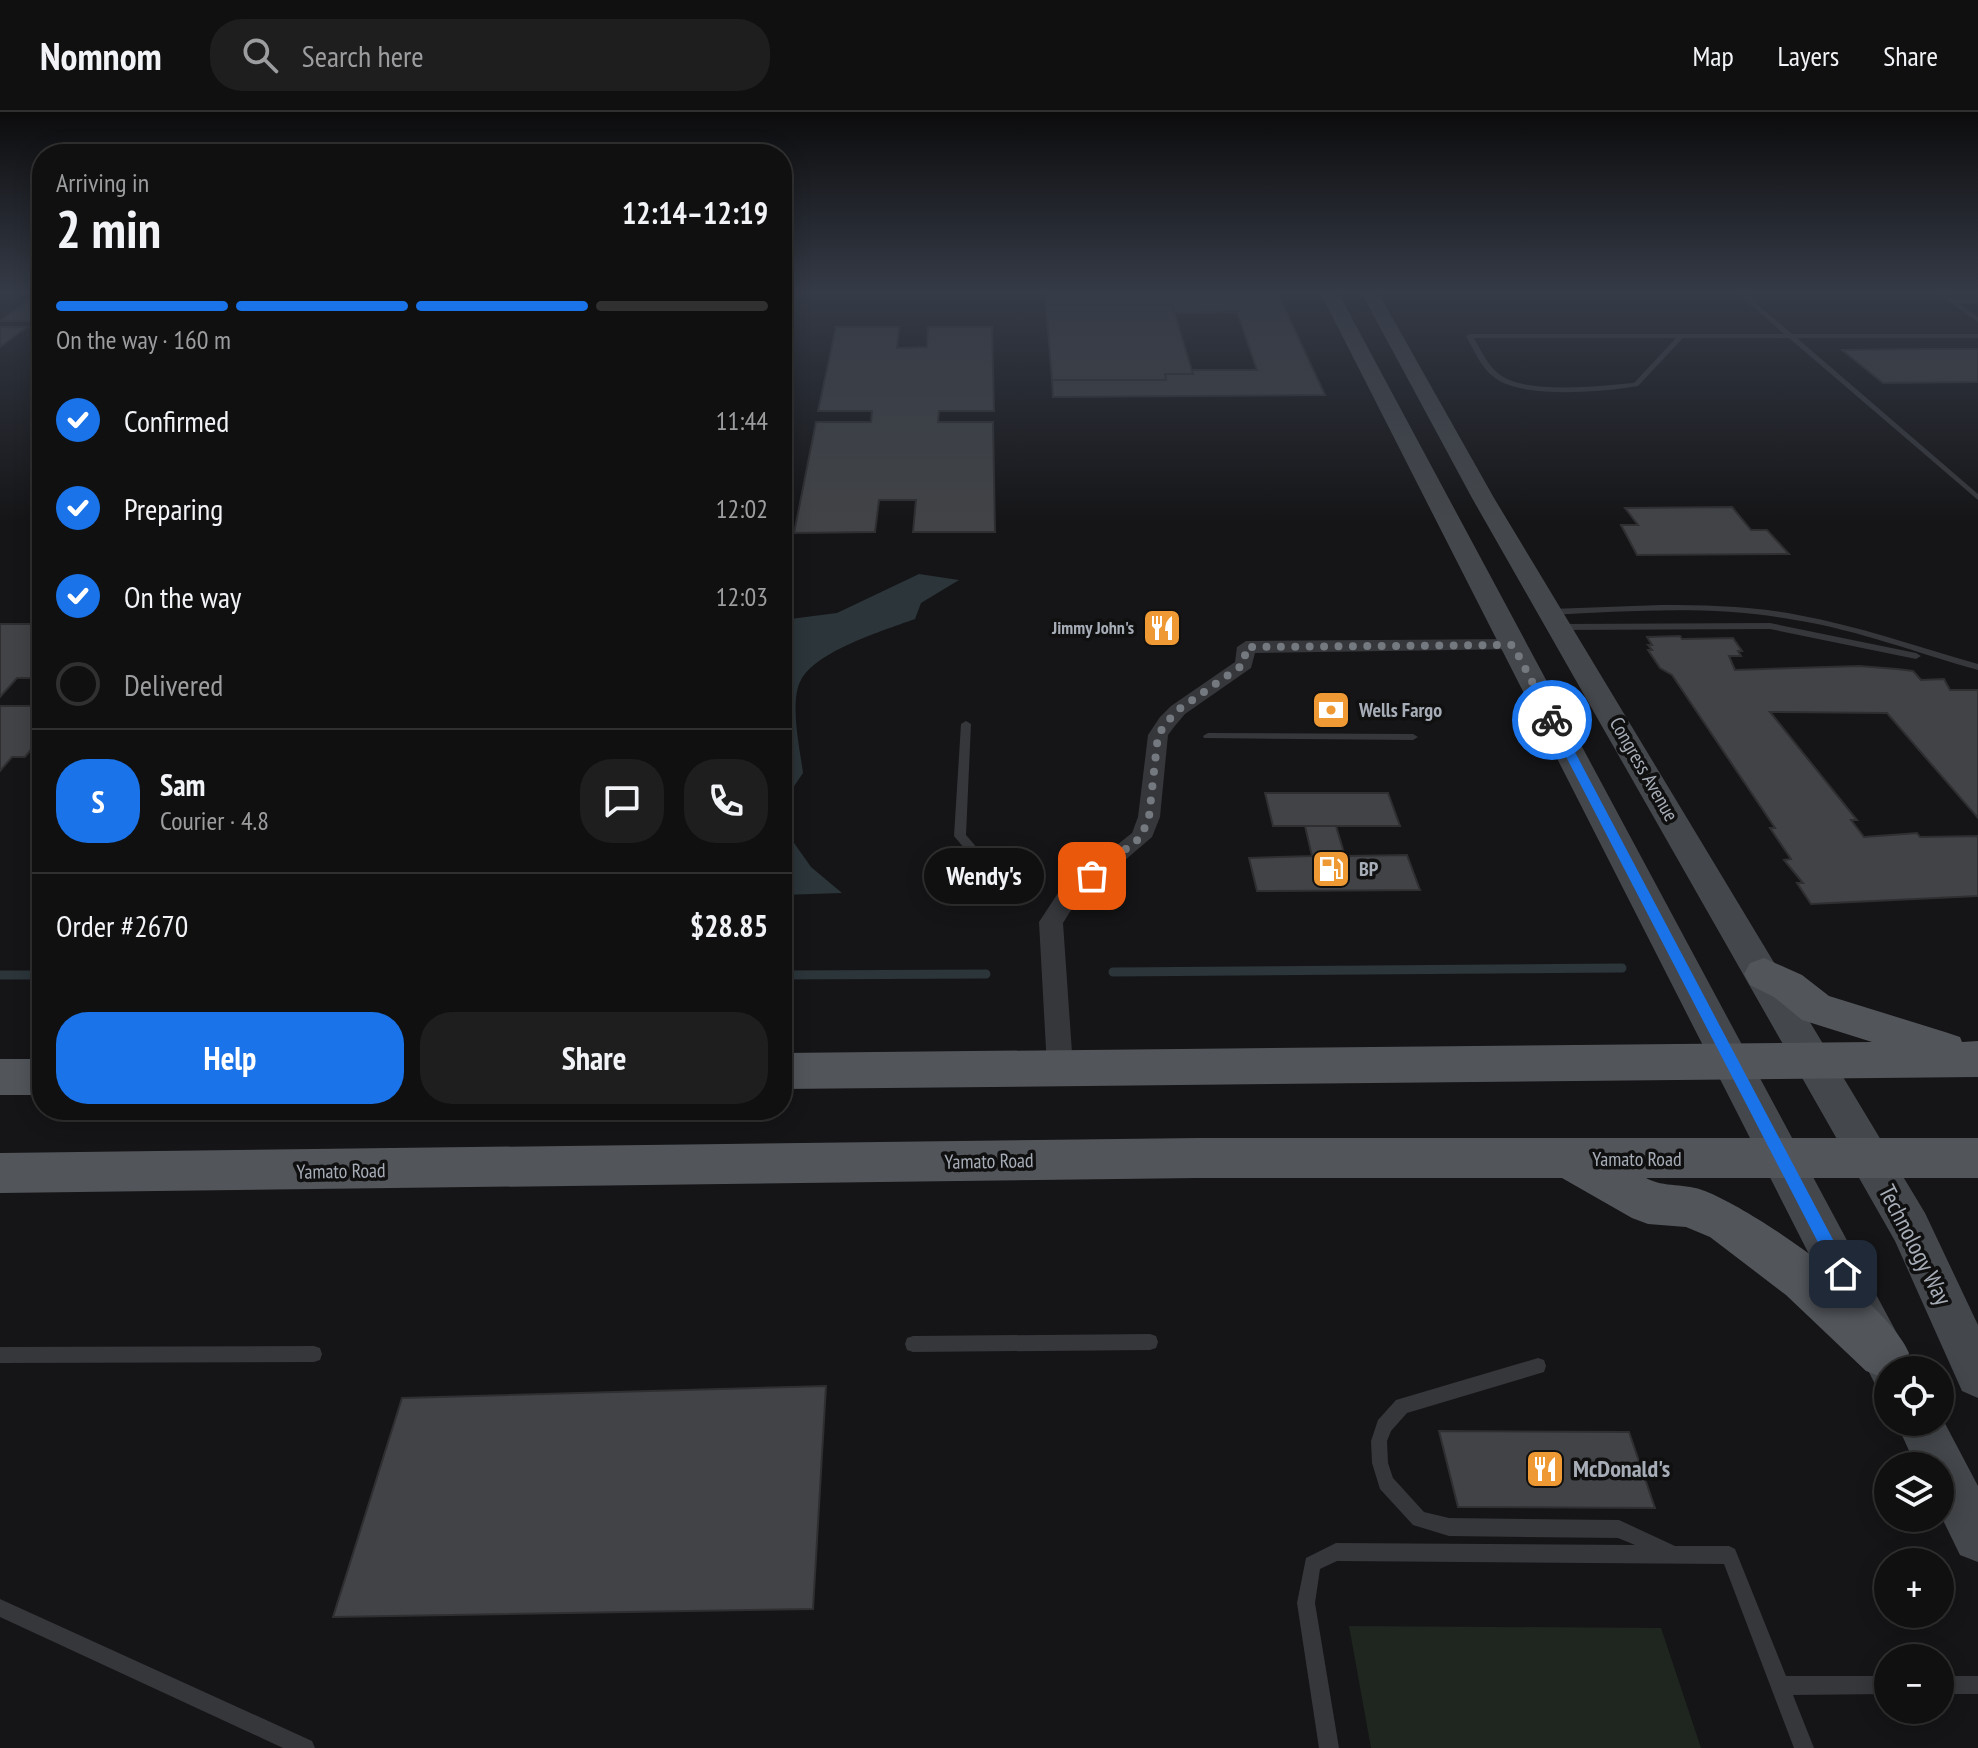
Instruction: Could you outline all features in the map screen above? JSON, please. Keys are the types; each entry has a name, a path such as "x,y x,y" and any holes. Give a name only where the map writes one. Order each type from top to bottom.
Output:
{"main road":[{"path":"1370,370 1885,1356"},
{"name":"Congress Avenue","path":"1412,370 1483,498 1872,1159"},
{"path":"1764,974 1788,986 1816,1008 1976,1059"},
{"path":"792,1071 1732,1064 1976,1059"},
{"path":"0,1077 32,1077"},
{"name":"Yamato Road","path":"0,1173 1198,1158 1978,1158"},
{"path":"1570,1159 1648,1203 1689,1206 1726,1222 1803,1278 1882,1356"},
{"name":"Technology Way","path":"1872,1159 1910,1227 1978,1375"},
{"path":"1926,1436 1978,1537"}],"street":[{"path":"1060,1067 1051,922 1068,896 1141,837 1149,817 1158,735 1178,710 1244,664 1246,647 1513,645"}],"lane":[{"path":"1492,370 1506,382 1530,386 1636,385 1649,370"},
{"path":"1831,370 1978,498"},
{"path":"1556,619 1733,609 1773,613 1831,625 1978,667"},
{"path":"1556,619 1770,626 1888,652 1963,663"},
{"path":"966,724 960,836 974,852 1002,865"},
{"path":"1208,736 1413,737"},
{"path":"913,1344 1150,1342"},
{"path":"0,1355 314,1354"},
{"path":"1538,1366 1402,1406 1384,1426 1379,1441 1380,1463 1386,1483 1419,1519 1449,1527 1619,1529 1678,1556"},
{"path":"1329,1748 1306,1603 1312,1564 1336,1552 1729,1555 1804,1748"},
{"path":"0,1608 305,1748"},
{"path":"1780,1686 1874,1685"},
{"path":"1954,1685 1978,1685"}],"shaded area":[{"path":"919,574 959,580 921,603 915,619 836,651 821,660 801,680 796,712 803,773 792,789 792,619 837,613"},
{"path":"792,840 811,867 842,893 792,895"},
{"path":"1349,1626 1661,1628 1701,1748 1371,1748"}],"building":[{"path":"827,370 993,370 994,411 939,411 938,422 993,422 995,532 913,532 916,500 879,500 875,532 794,533 816,422 871,422 872,411 818,411"},
{"path":"1051,370 1192,370 1193,374 1165,374 1166,380 1052,380"},
{"path":"1191,370 1314,370 1325,395 1053,397 1052,380 1166,380 1165,374 1193,374"},
{"path":"1867,370 1978,370 1978,382 1883,383"},
{"path":"1732,507 1751,530 1767,530 1789,554 1637,555 1621,525 1638,525 1625,508"},
{"path":"0,624 32,624 32,678 17,678 0,697"},
{"path":"1680,636 1682,639 1733,638 1742,651 1738,651 1741,656 1729,656 1735,670 1859,666 1897,669 1913,671 1921,680 1944,679 1950,690 1978,690 1978,818 1887,713 1770,712 1857,820 1851,820 1864,837 1917,833 1920,837 1978,836 1978,896 1811,904 1797,883 1803,883 1784,860 1791,859 1770,828 1775,828 1672,675 1660,668 1648,650 1652,650 1648,645 1652,645 1647,637"},
{"path":"0,706 32,706 32,748 25,757 12,757 0,771"},
{"path":"1265,793 1388,793 1400,826 1273,826"},
{"path":"1305,826 1336,826 1345,856 1407,855 1420,890 1257,891 1249,858 1312,856"},
{"path":"826,1386 813,1609 333,1617 402,1398"},
{"path":"1439,1431 1629,1432 1655,1508 1458,1507"}],"waterway":[{"path":"1113,972 1622,968"},
{"path":"792,975 986,974"},
{"path":"0,975 32,975"}],"way so far":[{"path":"1092,876 1141,837 1149,817 1158,735 1178,710 1219,685 1244,664 1246,647 1513,645 1552,720"}],"place":[{"name":"Jimmy John's","path":"1162,628"},
{"name":"Wells Fargo","path":"1331,710"},
{"name":"BP","path":"1331,869"},
{"name":"Wendy's","path":"1092,876"},
{"name":"McDonald's","path":"1545,1469"}],"route":[{"path":"1552,720 1843,1274"}]}
